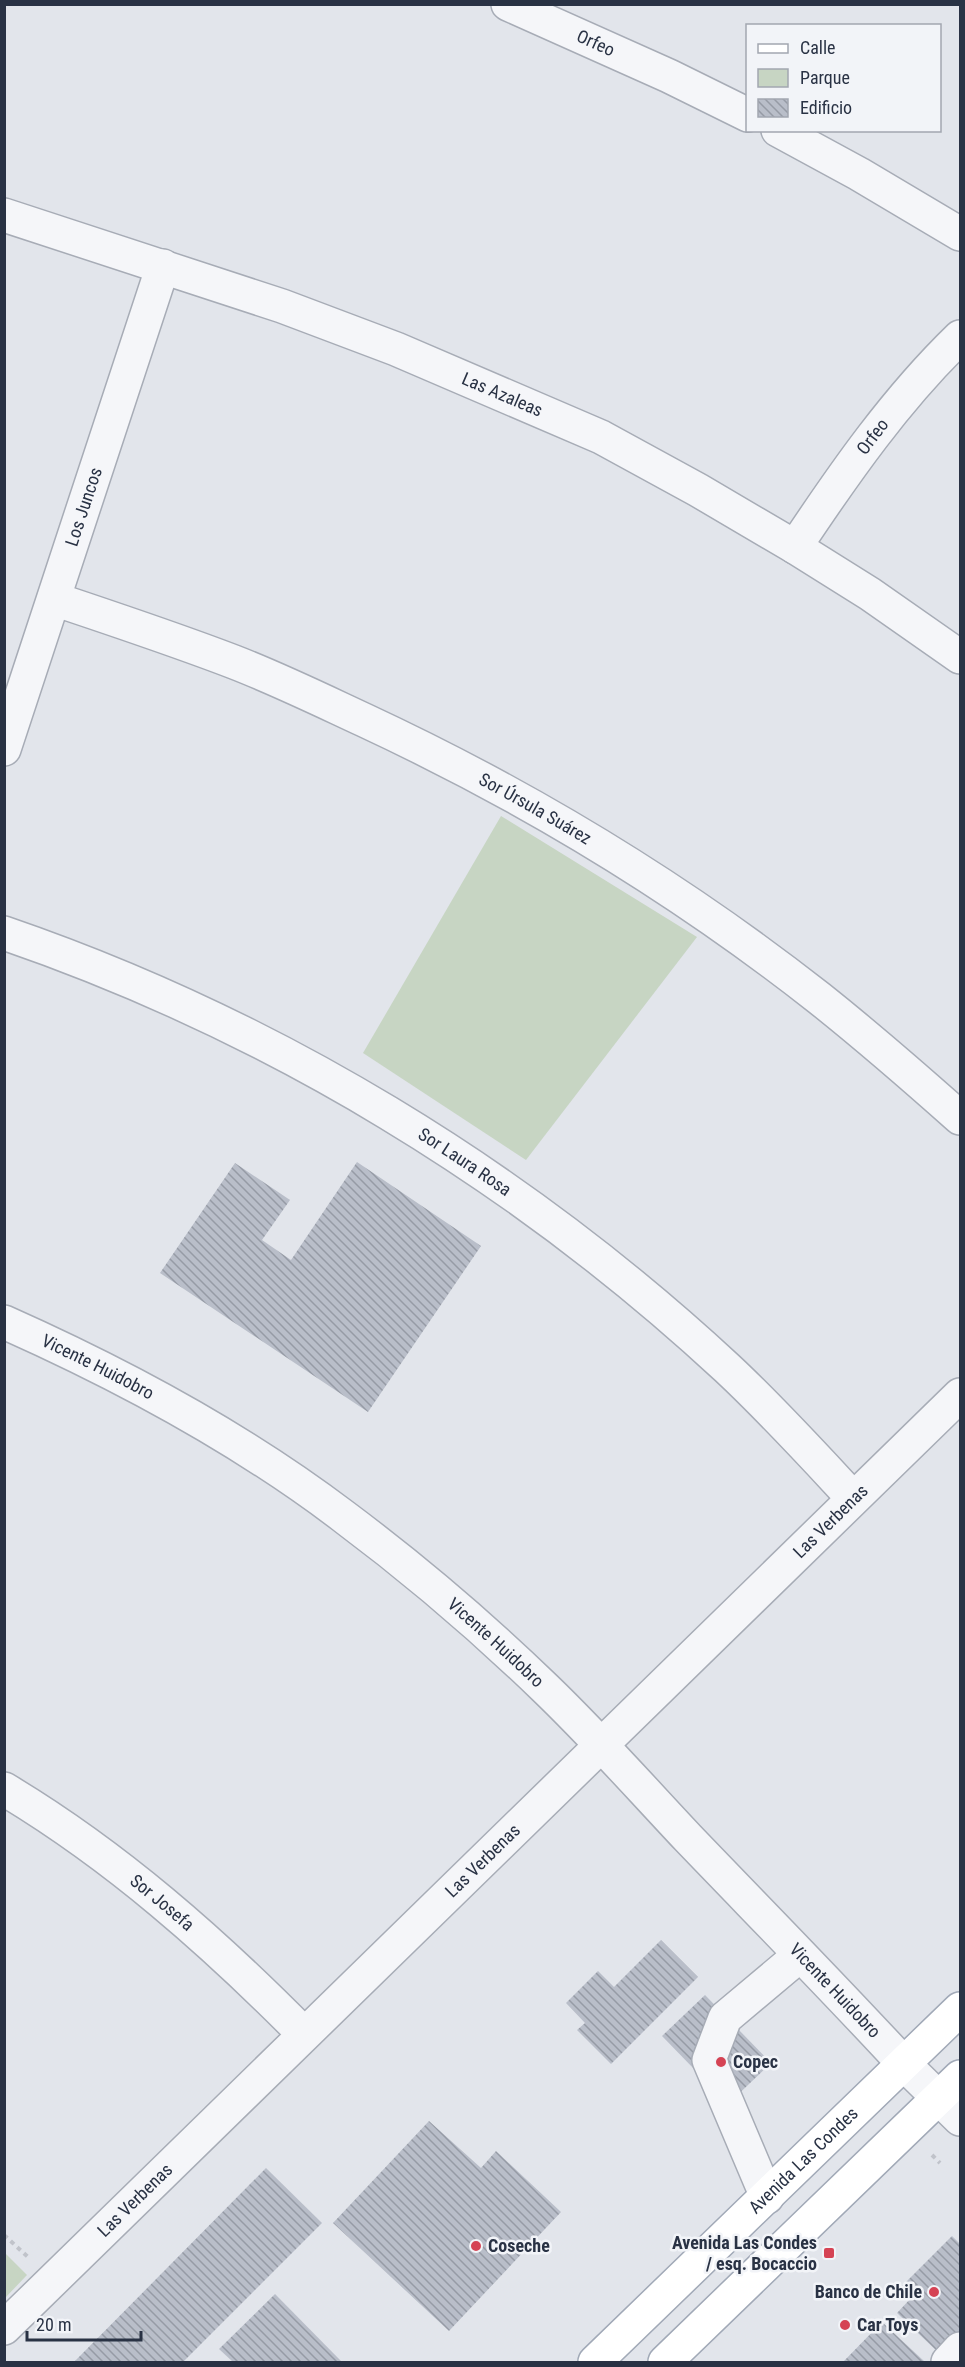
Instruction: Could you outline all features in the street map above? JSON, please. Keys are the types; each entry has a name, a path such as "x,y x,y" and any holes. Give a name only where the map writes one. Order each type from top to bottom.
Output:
{"main road":[{"name":"Avenida Las Condes","path":"595,2362 905,2065 960,2009"},
{"path":"664,2362 953,2098"}],"street":[{"name":"Orfeo","path":"508,4 659,71 746,114"},
{"path":"782,132 859,174 960,234"},
{"name":"Las Azaleas","path":"4,215 282,306 396,349 580,428 698,490 795,547 870,594 960,657"},
{"name":"Los Juncos","path":"4,749 163,266"},
{"name":"Orfeo","path":"795,547 840,479 890,415 960,337"},
{"name":"Sor Úrsula Suárez","path":"54,600 236,663 324,701 412,742 580,834 662,886 810,991 960,1118"},
{"name":"Sor Laura Rosa","path":"4,933 120,977 203,1014 314,1071 441,1145 589,1251 659,1308 727,1368 853,1498"},
{"name":"Vicente Huidobro","path":"4,1322 127,1380 198,1420 340,1513 411,1568 478,1625 547,1690 905,2065 953,2098"},
{"name":"Las Verbenas","path":"4,2328 960,1395"},
{"name":"Sor Josefa","path":"4,1789 104,1855 175,1911 242,1971 304,2034"},
{"path":"767,2197 709,2060 725,2018 800,1955"},
{"path":"948,2362 960,2349"}],"green space":[{"path":"501,816 697,937 526,1160 363,1053"},
{"path":"5,2253 27,2275 4,2298"}],"building":[{"path":"357,1162 481,1246 368,1412 160,1273 235,1163 290,1200 262,1240 291,1260"},
{"path":"661,1940 698,1977 611,2064 577,2030 585,2023 566,2003 598,1971 614,1987"},
{"path":"705,1995 771,2063 728,2104 662,2036"},
{"path":"429,2121 481,2168 496,2151 561,2212 449,2331 333,2223"},
{"path":"266,2168 322,2223 183,2362 74,2362"},
{"name":"Banco de Chile","path":"952,2236 960,2244 960,2336 941,2355 897,2313 912,2297 902,2286"},
{"path":"275,2294 342,2362 233,2362 219,2349"},
{"path":"882,2322 925,2362 843,2362"}],"place":[{"name":"Copec","path":"721,2062"},
{"name":"Coseche","path":"476,2246"},
{"name":"Avenida Las Condes / esq. Bocaccio","path":"829,2253"},
{"name":"Banco de Chile","path":"934,2292"},
{"name":"Car Toys","path":"845,2325"}]}
